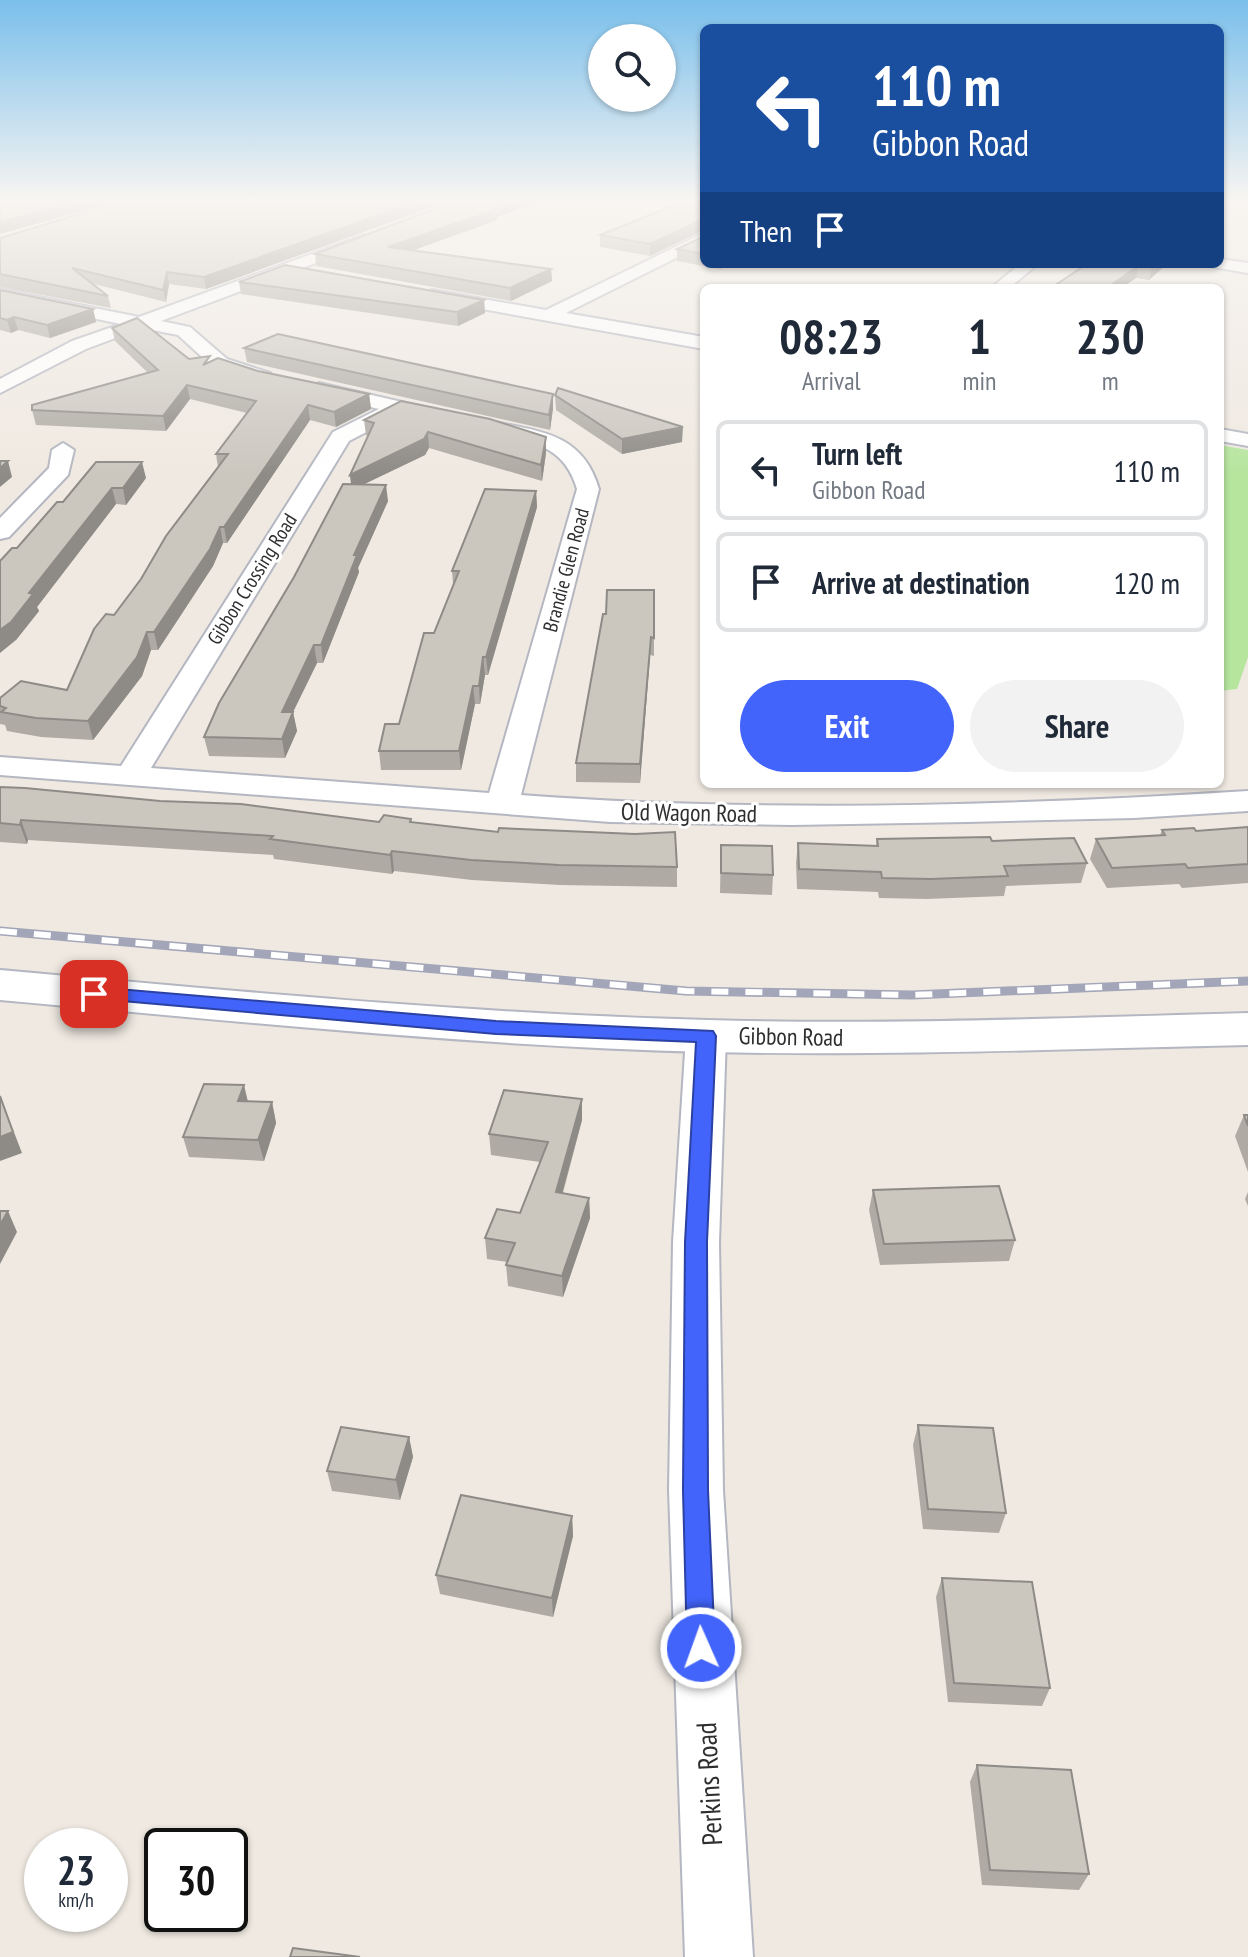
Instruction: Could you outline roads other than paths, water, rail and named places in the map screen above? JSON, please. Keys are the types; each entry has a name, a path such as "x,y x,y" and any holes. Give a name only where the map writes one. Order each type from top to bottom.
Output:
{"main road":[{"name":"Gibbon Road","path":"0,985 468,1025 706,1036 869,1038 1248,1029"}],"street":[{"path":"0,387 56,355 221,293"},
{"path":"428,293 700,342"},
{"path":"549,315 593,293"},
{"name":"Brandie Glen Road","path":"0,294 184,331 220,363 261,376 546,439 571,453 584,468 588,489 502,806"},
{"name":"Gibbon Crossing Road","path":"130,777 341,437 398,407"},
{"path":"1224,436 1248,440"},
{"path":"0,532 60,470 63,450"},
{"name":"Old Wagon Road","path":"0,766 610,812 912,798 1134,808 1248,801"},
{"name":"Perkins Road","path":"706,1036 696,1242 696,1490 719,1957"}],"railway":[{"path":"0,931 686,991 912,995 1248,981"}]}
